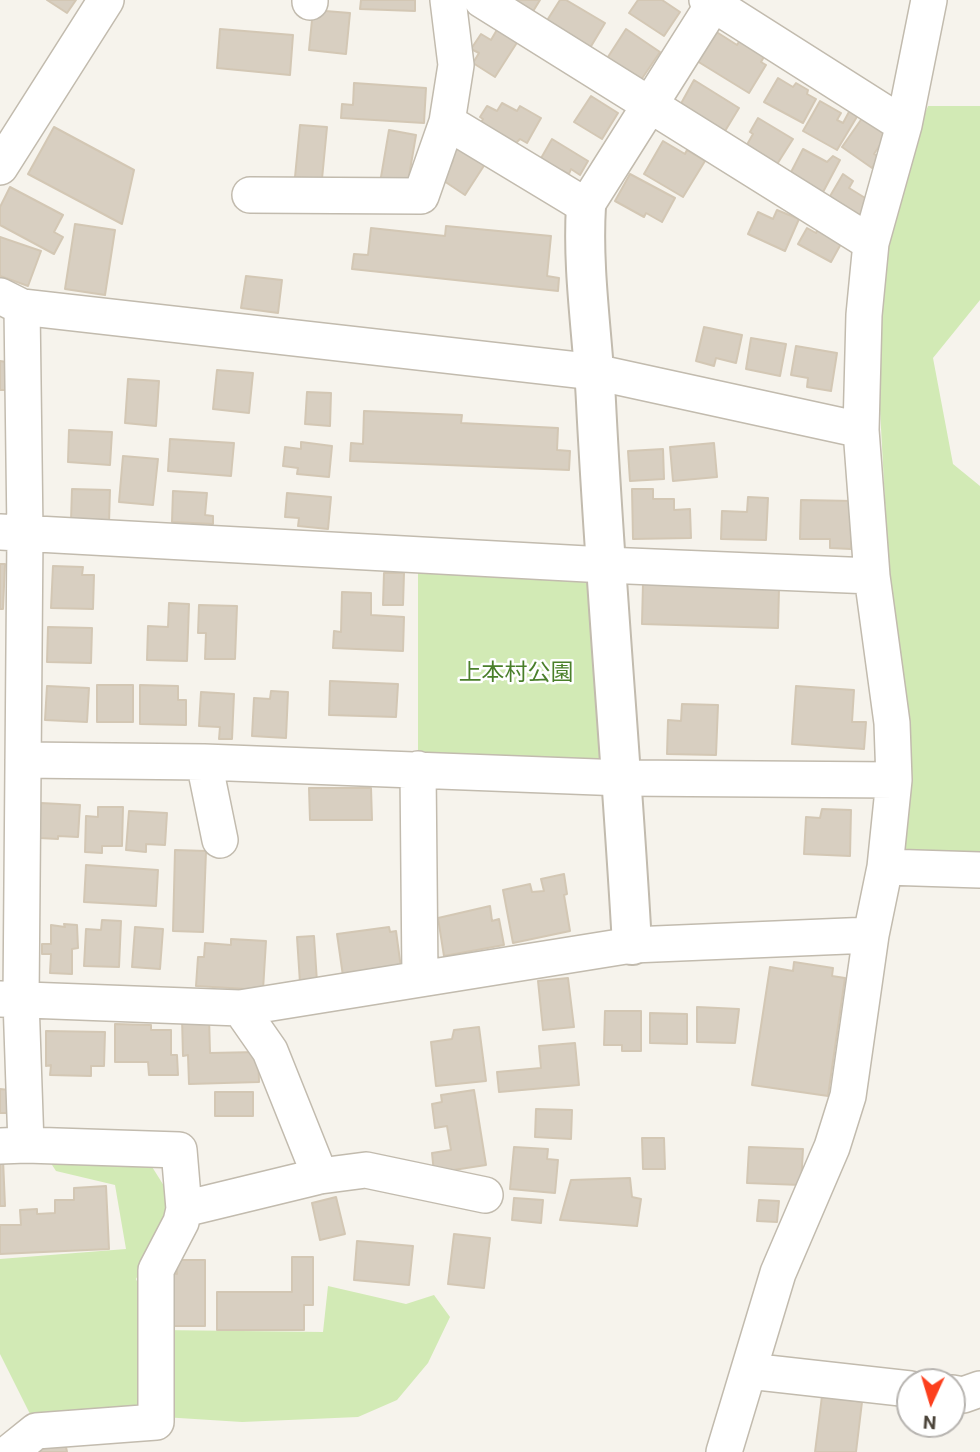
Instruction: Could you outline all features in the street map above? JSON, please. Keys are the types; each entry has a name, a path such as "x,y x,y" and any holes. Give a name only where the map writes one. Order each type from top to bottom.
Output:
{"street":[{"path":"0,167 106,0"},
{"path":"250,195 421,196 447,122 456,65 448,0"},
{"path":"482,0 871,243"},
{"path":"724,1452 778,1273 832,1147 848,1096 871,935 885,867 894,780 892,723 872,576 861,430 864,315 871,243 904,125 929,0"},
{"path":"632,945 623,778 604,565 595,372 584,242 586,206 712,1 904,125"},
{"path":"447,122 586,206"},
{"path":"10,1452 36,1431 156,1422 156,1270 181,1222 184,1209 179,1150 13,1145 11,999 23,760 13,532 11,302 595,372 861,430"},
{"path":"13,532 604,565 872,576"},
{"path":"23,760 204,762 623,778 894,780"},
{"path":"204,762 220,840"},
{"path":"418,769 420,978"},
{"path":"885,867 980,870"},
{"path":"11,999 240,1008 632,945 871,935"},
{"path":"240,1008 270,1051 320,1176"},
{"path":"184,1209 320,1176 366,1170 485,1195"},
{"path":"749,1371 896,1387"}],"green space":[{"path":"928,106 980,106 980,300 933,358 953,464 980,486 980,868 885,867 887,539 871,243"},
{"name":"上本村公園","path":"418,554 605,565 623,778 418,769"},
{"path":"43,1151 149,1162 176,1205 136,1279 159,1330 323,1332 328,1286 406,1304 434,1295 450,1317 428,1363 397,1400 358,1417 242,1422 163,1417 34,1422 0,1354 0,1259 126,1249 115,1185 56,1171"}],"building":[{"path":"47,0 76,0 67,13"},
{"path":"361,0 415,0 415,11 360,9"},
{"path":"511,0 540,0 532,13"},
{"path":"560,0 566,0 605,23 590,48 546,22"},
{"path":"638,0 662,0 680,12 664,36 629,13"},
{"path":"313,10 350,13 346,54 309,50"},
{"path":"498,28 518,41 495,77 473,63 479,53 471,49 481,34 491,40"},
{"path":"220,29 293,35 290,75 217,68"},
{"path":"626,29 660,52 641,80 606,60"},
{"path":"715,31 737,45 740,40 765,55 761,62 766,65 749,93 697,61"},
{"path":"778,78 793,87 796,83 816,99 803,123 764,102"},
{"path":"694,80 739,108 722,136 678,109"},
{"path":"354,83 426,88 424,123 341,118 342,104 353,105"},
{"path":"591,96 618,113 602,139 574,122"},
{"path":"820,101 841,113 837,120 843,123 850,110 858,115 837,150 803,131"},
{"path":"502,103 517,111 520,106 541,118 527,143 520,139 516,143 500,134 478,128 483,119 480,117 487,106 497,111"},
{"path":"865,114 890,130 874,154 879,157 872,168 842,147"},
{"path":"758,118 793,139 774,169 744,150"},
{"path":"300,125 327,127 322,179 295,177"},
{"path":"54,127 134,170 122,224 28,174"},
{"path":"389,130 416,135 407,188 380,183"},
{"path":"552,139 588,161 580,175 571,169 569,174 562,170 558,178 540,160"},
{"path":"663,141 685,154 687,150 705,161 683,197 644,174"},
{"path":"459,143 487,161 465,195 441,179 453,161 450,159"},
{"path":"803,149 827,162 833,156 840,160 822,194 789,176"},
{"path":"630,174 675,198 662,222 646,213 644,217 615,201"},
{"path":"843,174 853,181 849,188 870,201 858,222 826,203"},
{"path":"10,187 63,215 54,232 63,237 54,254 0,225 0,207"},
{"path":"777,210 799,219 785,251 748,234 758,212 773,219"},
{"path":"75,224 115,230 105,295 65,289"},
{"path":"446,226 551,236 547,276 559,278 558,291 352,269 354,254 368,255 371,228 445,236"},
{"path":"807,228 816,233 818,229 842,242 831,262 798,244"},
{"path":"0,237 41,251 28,286 0,276"},
{"path":"246,276 282,280 278,313 241,308"},
{"path":"704,327 742,335 736,363 716,358 714,366 696,361"},
{"path":"751,338 786,344 780,376 746,369"},
{"path":"796,346 837,353 831,391 807,387 808,378 791,375"},
{"path":"0,361 7,362 5,390 0,390"},
{"path":"217,370 253,373 249,413 213,409"},
{"path":"128,379 159,381 156,426 125,423"},
{"path":"307,392 331,393 330,426 305,424"},
{"path":"364,411 462,415 461,423 558,428 557,450 570,451 569,470 350,461 351,443 363,444"},
{"path":"69,430 112,432 110,465 68,462"},
{"path":"170,439 234,443 231,476 168,471"},
{"path":"301,442 332,446 329,477 297,474 298,468 283,466 285,447 301,449"},
{"path":"714,443 717,477 673,481 670,447"},
{"path":"663,449 664,479 630,481 628,451"},
{"path":"123,456 158,459 153,505 119,502"},
{"path":"72,489 110,490 109,523 71,521"},
{"path":"632,489 653,489 653,499 674,499 674,510 690,509 691,538 633,539"},
{"path":"173,491 207,493 205,515 213,516 213,524 172,522"},
{"path":"287,493 331,497 328,529 298,526 299,518 285,517"},
{"path":"748,497 768,498 766,540 721,539 722,511 747,512"},
{"path":"801,500 852,501 851,549 830,548 830,539 800,539"},
{"path":"0,564 5,564 3,609 0,609"},
{"path":"53,566 83,567 82,575 94,575 93,609 51,608"},
{"path":"384,573 404,573 403,605 383,605"},
{"path":"643,583 779,588 778,628 642,624"},
{"path":"342,592 371,593 371,615 404,617 403,651 333,648 334,631 341,632"},
{"path":"169,603 189,604 187,661 147,660 148,626 168,627"},
{"path":"199,605 237,606 235,659 205,659 206,633 198,633"},
{"path":"48,627 92,628 91,663 47,662"},
{"path":"330,681 398,684 396,717 329,715"},
{"path":"97,685 133,685 133,722 97,722"},
{"path":"140,685 178,686 178,700 186,700 186,725 140,724"},
{"path":"47,686 89,688 87,722 45,720"},
{"path":"796,686 854,690 852,722 866,722 864,749 792,744"},
{"path":"271,691 288,692 286,738 252,736 254,698 270,699"},
{"path":"201,692 234,694 232,739 219,739 220,727 199,726"},
{"path":"682,704 718,705 716,755 667,754 668,720 681,721"},
{"path":"309,788 371,788 372,820 310,820"},
{"path":"41,803 80,805 78,837 39,838"},
{"path":"98,807 123,807 122,846 102,846 102,853 85,852 86,816 98,817"},
{"path":"822,809 851,810 850,856 804,854 806,817 820,818"},
{"path":"129,811 167,813 165,845 146,844 146,852 126,850"},
{"path":"175,850 206,851 203,932 173,931"},
{"path":"86,865 158,870 156,906 84,902"},
{"path":"564,874 567,894 564,895 570,931 513,943 503,890 530,884 532,892 544,891 541,879"},
{"path":"490,906 492,921 499,919 504,945 444,956 438,918"},
{"path":"102,920 121,921 119,967 84,966 86,929 101,930"},
{"path":"64,924 77,925 78,948 72,949 72,974 50,973 51,954 42,954 42,944 51,944 51,925 65,927"},
{"path":"135,927 163,929 160,969 132,967"},
{"path":"389,927 390,932 396,931 401,968 343,976 337,934"},
{"path":"314,936 317,982 300,983 297,937"},
{"path":"231,939 266,941 263,990 196,986 198,957 204,957 205,943 231,945"},
{"path":"794,962 833,968 832,976 845,978 828,1096 752,1085 770,967 793,971"},
{"path":"568,978 574,1027 543,1030 538,981"},
{"path":"697,1007 739,1009 735,1043 697,1042"},
{"path":"605,1011 641,1011 641,1051 622,1051 622,1045 604,1045"},
{"path":"650,1013 687,1014 687,1044 650,1043"},
{"path":"209,1017 210,1053 258,1052 259,1082 189,1084 188,1055 183,1056 182,1018"},
{"path":"115,1024 151,1025 151,1030 171,1030 171,1055 177,1055 178,1075 149,1075 148,1062 115,1062"},
{"path":"479,1027 486,1081 436,1086 431,1042 452,1039 454,1030"},
{"path":"46,1031 105,1032 104,1066 91,1066 91,1076 50,1075 51,1065 46,1066"},
{"path":"575,1043 579,1085 499,1092 497,1072 541,1068 539,1046"},
{"path":"0,1089 9,1090 8,1113 0,1113"},
{"path":"474,1090 486,1165 434,1173 432,1153 451,1150 447,1126 435,1128 432,1104 442,1102 441,1095"},
{"path":"215,1092 253,1092 253,1116 215,1116"},
{"path":"536,1109 572,1110 571,1139 535,1137"},
{"path":"642,1138 664,1138 665,1169 643,1169"},
{"path":"514,1147 548,1149 547,1159 558,1160 555,1193 510,1189"},
{"path":"749,1147 803,1149 801,1185 747,1183"},
{"path":"0,1159 3,1159 5,1206 0,1206"},
{"path":"630,1178 632,1197 641,1199 637,1226 560,1220 571,1180"},
{"path":"106,1186 109,1249 0,1254 0,1225 21,1225 20,1210 37,1209 37,1214 55,1213 55,1200 74,1200 74,1188"},
{"path":"336,1197 345,1234 320,1240 312,1203"},
{"path":"514,1198 543,1200 541,1223 512,1220"},
{"path":"759,1200 779,1201 777,1222 757,1221"},
{"path":"454,1234 490,1238 484,1288 448,1284"},
{"path":"357,1241 413,1246 409,1285 354,1280"},
{"path":"292,1257 313,1257 313,1305 304,1305 304,1330 217,1330 217,1292 292,1292"},
{"path":"176,1260 205,1260 205,1326 166,1326 166,1273 177,1274"},
{"path":"822,1396 862,1402 856,1452 815,1452"},
{"path":"64,1437 67,1452 31,1452"}]}
